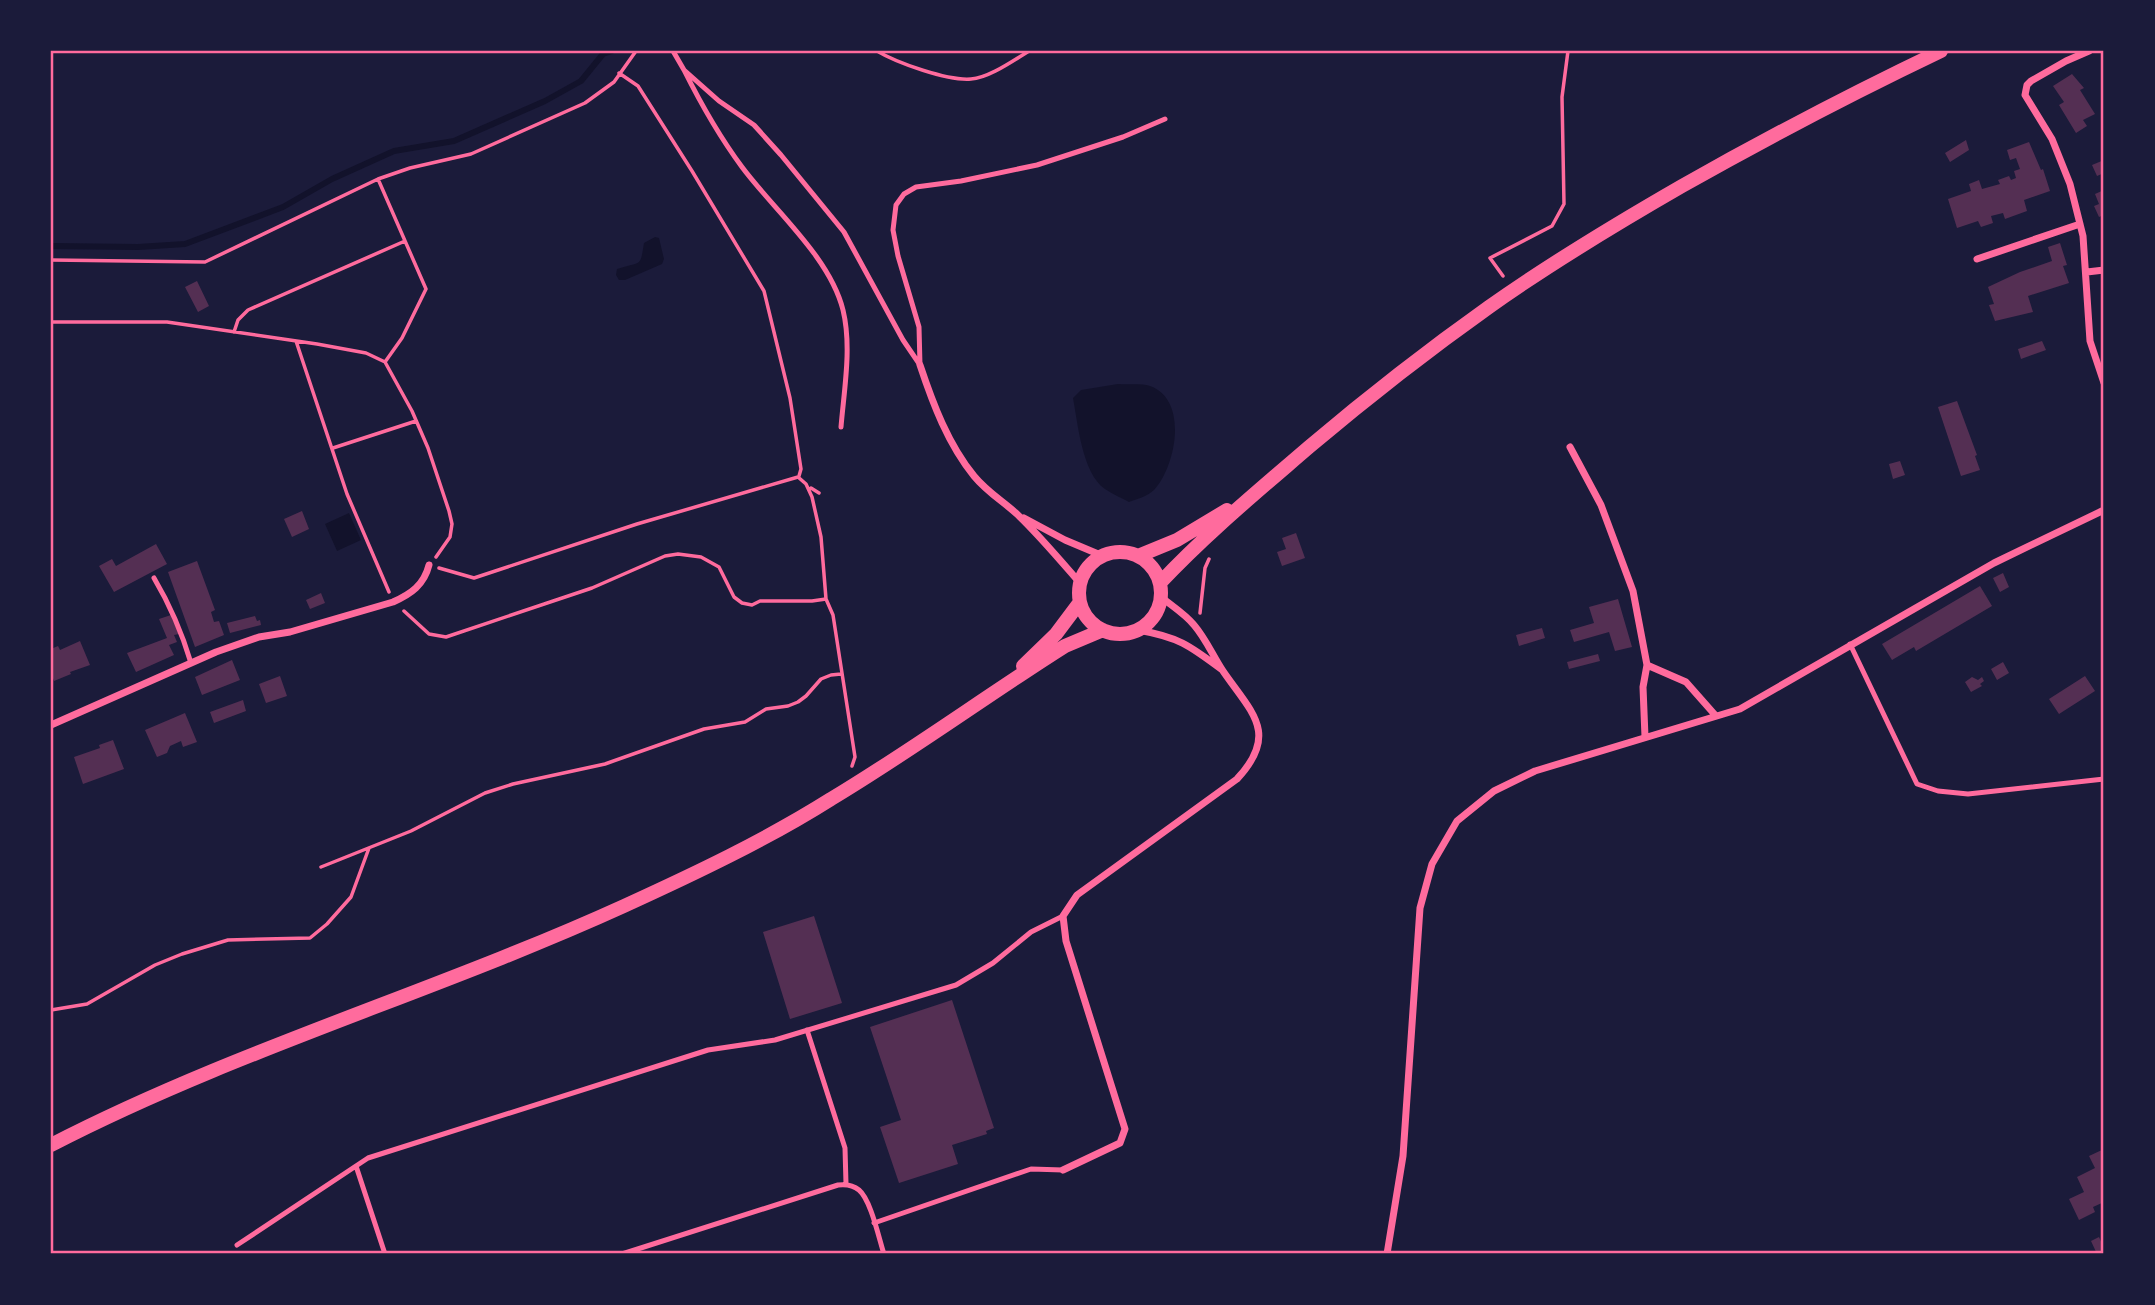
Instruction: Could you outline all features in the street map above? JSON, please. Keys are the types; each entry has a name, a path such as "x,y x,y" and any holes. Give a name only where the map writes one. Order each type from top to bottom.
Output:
{"main road":[{"path":"1160,590 1187,554 1258,491 1400,373 1513,290 1614,225 1732,158 1857,91 1941,51"},
{"path":"1138,556 1177,540 1258,491"},
{"path":"1115,552 1138,556 1155,572 1160,590 1157,610 1149,622 1138,630 1115,634 1103,630 1093,624 1080,602 1080,583 1085,572 1103,556 1115,552"},
{"path":"1002,686 1056,634 1080,602"},
{"path":"51,1145 124,1109 230,1063 623,907 743,848 830,801 1065,646 1103,630"}],"street":[{"path":"2089,51 2031,81 2025,90 2027,100 2052,139 2070,184 2080,224 2087,272 2090,341 2104,383"},
{"path":"1977,259 2080,224"},
{"path":"2087,272 2104,270"},
{"path":"920,365 943,426 961,459 975,477 1017,514 1080,583"},
{"path":"1570,447 1601,505 1633,592 1647,665 1643,687 1645,737"},
{"path":"1387,1254 1403,1156 1420,908 1432,864 1457,821 1494,792 1535,771 1740,709 1994,563 2104,510"},
{"path":"1017,514 1065,540 1103,556"},
{"path":"51,725 191,663 259,637 290,632 393,602 408,595 421,583 429,565"},
{"path":"1063,1170 1120,1143 1125,1129 1066,941 1063,916 1077,895 1237,779 1251,764 1259,744 1257,722 1246,701 1194,624 1160,590"},
{"path":"1138,630 1164,634 1182,641 1224,671"},
{"path":"1647,665 1686,682 1716,716"}],"lane":[{"path":"673,51 710,120 743,168 807,245 829,277 843,309 847,344 841,427"},
{"path":"684,70 719,101 754,125 844,232 903,340 920,365"},
{"path":"920,365 919,327 893,230 896,205 904,194 916,187 1037,166 1123,137 1165,119"},
{"path":"154,578 167,599 184,638 191,663"},
{"path":"1850,644 1917,784 1938,791 1968,794 2104,779"},
{"path":"237,1245 368,1158 708,1050 775,1040 956,985 993,963 1031,932 1063,916"},
{"path":"807,1030 845,1148 846,1184"},
{"path":"356,1166 385,1254"},
{"path":"873,1223 1031,1169 1063,1170"},
{"path":"622,1254 846,1184 864,1195 884,1254"}],"path":[{"path":"51,260 205,262 378,179 410,168 471,154 554,118 597,96 614,82 636,51"},
{"path":"877,51 922,70 972,79 1006,65 1029,51"},
{"path":"1513,290 1490,258 1552,226 1564,204 1562,97 1568,51"},
{"path":"619,73 638,86 764,292 790,398 801,469 799,477"},
{"path":"378,179 426,289 402,338 385,362"},
{"path":"234,332 238,320 248,310 405,241"},
{"path":"51,322 122,321 170,324 366,353 385,362 428,448 452,524 450,537 429,565 474,578 637,524 799,477"},
{"path":"296,341 347,494 393,602 429,634 446,637 592,588 665,556 678,554 701,557 719,567 734,597 742,603 752,605 761,601 825,599"},
{"path":"332,448 416,421"},
{"path":"799,477 809,488 819,492"},
{"path":"809,488 821,537 825,599 833,615 855,757 846,772"},
{"path":"321,867 411,831 485,793 513,784 605,764 704,729 745,722 766,709 798,702 821,679 841,674"},
{"path":"51,1010 87,1004 155,965 228,940 310,938 327,924 351,897 369,848"}],"shaded area":[{"path":"655,237 659,238 664,259 662,264 619,280 617,269 638,262 644,243"},
{"path":"1118,384 1150,386 1162,394 1170,405 1174,419 1173,450 1162,479 1152,492 1129,502 1105,489 1091,472 1082,447 1073,398 1081,390"},
{"path":"349,513 361,540 337,551 325,524"}],"building":[{"path":"2072,74 2084,88 2080,90 2095,114 2083,120 2087,126 2076,133 2059,105 2064,102 2053,86"},
{"path":"1966,140 1969,150 1950,162 1945,153"},
{"path":"2029,142 2041,170 2043,169 2050,191 2024,200 2027,211 2005,219 2003,213 1991,216 1993,223 1981,227 1978,221 1957,228 1948,199 1971,191 1969,184 1979,180 1982,189 2000,184 1998,180 2009,176 2011,180 2016,178 2014,171 2020,169 2016,158 2010,160 2007,150"},
{"path":"2104,160 2104,173 2097,176 2092,165"},
{"path":"2104,190 2104,215 2099,217 2094,206 2099,204 2095,194"},
{"path":"2060,243 2067,265 2063,266 2069,283 2028,296 2033,312 1995,321 1989,305 1994,304 1988,287 2052,261 2048,247"},
{"path":"197,281 209,306 198,312 185,287"},
{"path":"2042,341 2046,350 2021,359 2018,349"},
{"path":"1957,401 1980,470 1961,476 1938,407"},
{"path":"1900,461 1905,475 1893,479 1889,464"},
{"path":"302,511 309,529 292,537 284,519"},
{"path":"1296,533 1305,558 1282,566 1277,552 1286,549 1282,538"},
{"path":"156,544 167,564 114,592 99,566 112,559 116,566"},
{"path":"197,561 215,610 211,612 214,622 219,621 224,635 195,647 168,572"},
{"path":"2003,573 2009,587 2000,592 1993,578"},
{"path":"1980,586 1992,606 1916,651 1914,647 1892,660 1882,644"},
{"path":"321,593 325,603 310,609 306,600"},
{"path":"1618,599 1632,647 1615,651 1609,632 1574,642 1570,630 1594,623 1589,607"},
{"path":"171,615 179,634 174,635 177,642 169,645 174,655 136,672 127,653 167,638 159,619"},
{"path":"255,616 261,625 230,633 227,623"},
{"path":"1542,628 1545,638 1519,646 1516,635"},
{"path":"80,641 90,665 54,681 51,673 51,649 58,646 60,650"},
{"path":"1598,654 1600,661 1569,669 1567,662"},
{"path":"232,660 240,680 202,695 195,677"},
{"path":"2003,662 2009,673 1997,680 1991,669"},
{"path":"280,676 287,696 266,703 259,684"},
{"path":"2085,676 2095,691 2059,714 2049,699"},
{"path":"1972,677 1978,680 1982,677 1984,681 1980,684 1982,686 1971,692 1965,682"},
{"path":"243,700 246,711 214,723 210,712"},
{"path":"185,713 197,742 183,747 181,741 170,746 167,753 157,757 145,730"},
{"path":"113,740 124,769 83,784 74,757 100,748 99,745"},
{"path":"814,916 842,1003 790,1019 763,932"},
{"path":"952,1000 994,1128 986,1131 987,1134 952,1145 958,1164 899,1183 880,1127 901,1120 870,1027"},
{"path":"2104,1149 2104,1202 2093,1207 2095,1212 2079,1220 2069,1199 2084,1192 2077,1177 2095,1168 2089,1156"},
{"path":"2099,1237 2104,1248 2103,1254 2097,1254 2091,1241"}],"waterway":[{"path":"51,246 138,247 185,244 283,207 332,179 394,151 454,141 545,101 581,81 603,54 612,51"}]}
